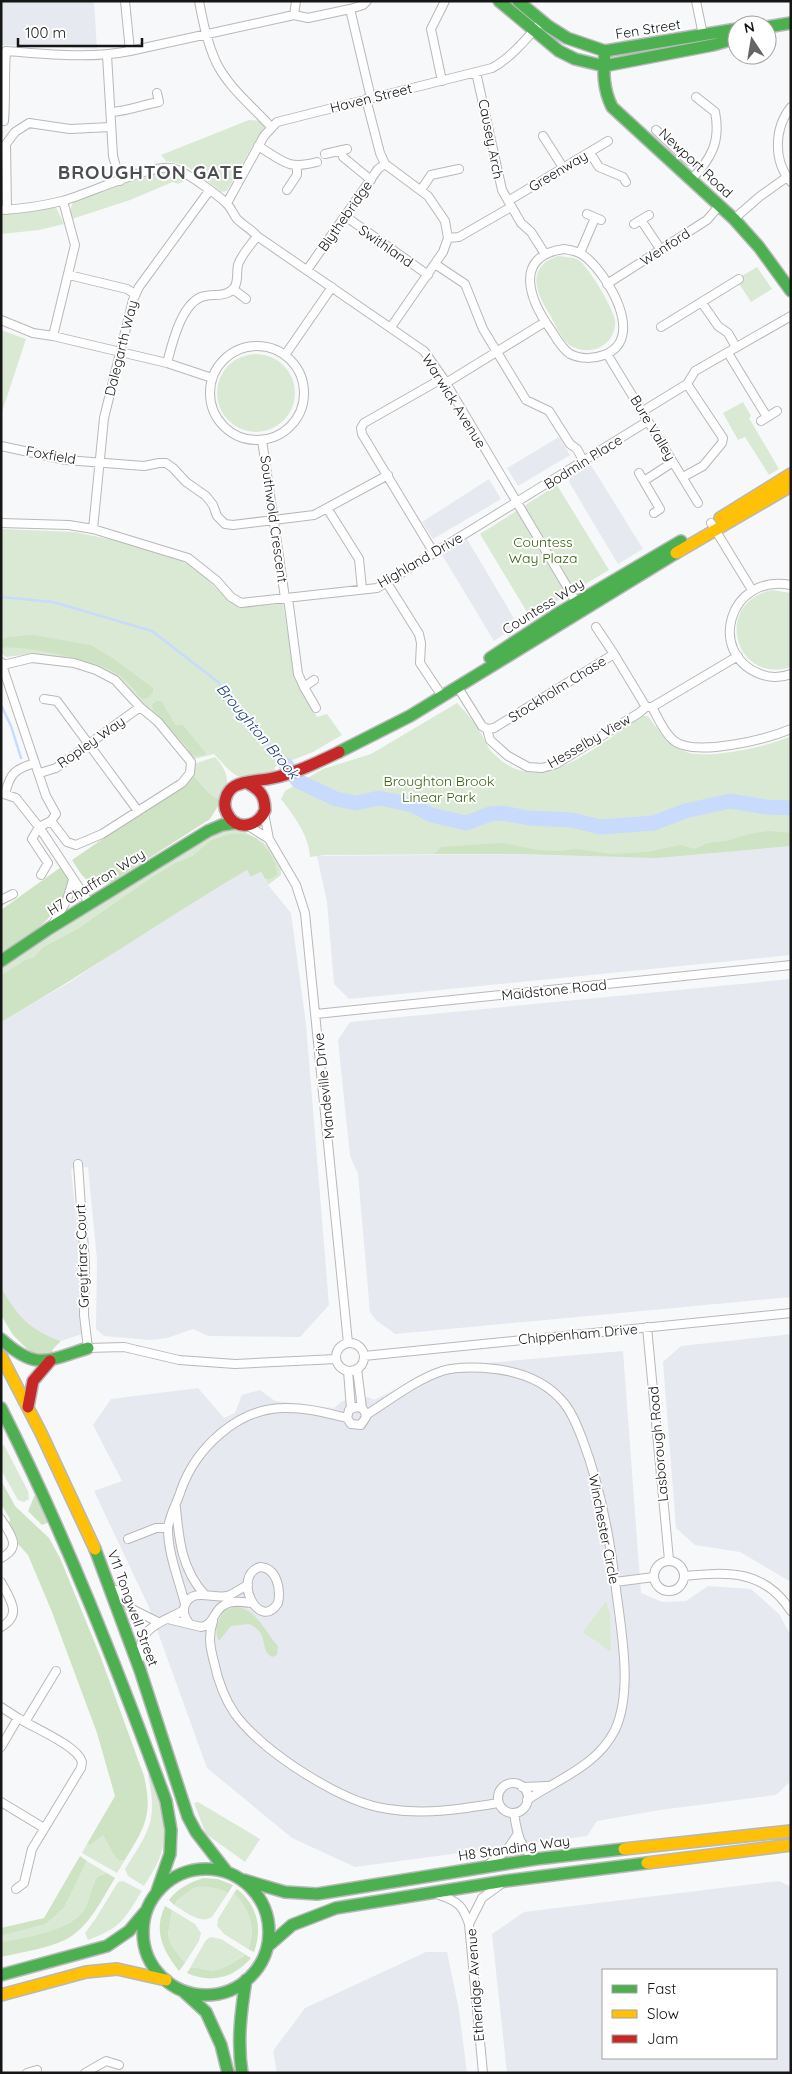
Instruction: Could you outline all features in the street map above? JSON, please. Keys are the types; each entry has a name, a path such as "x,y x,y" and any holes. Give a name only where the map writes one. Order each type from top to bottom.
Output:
{"main road":[{"path":"499,1 559,51 574,59 604,66 727,41"},
{"name":"Fen Street","path":"518,1 559,36 585,47 605,51 727,31"},
{"path":"777,26 791,23"},
{"name":"Newport Road","path":"605,51 604,83 606,97 612,107 734,219 759,247 791,291"},
{"name":"Countess Way","path":"440,694 579,606 713,526 791,474"},
{"name":"Countess Way","path":"713,526 791,486"},
{"name":"Countess Way","path":"249,784 278,777 312,763 457,686 579,606"},
{"path":"265,799 259,789 249,784 243,784 232,788 226,797 224,808 228,817 242,824 257,822 264,813 265,799 269,788 278,777"},
{"name":"H7 Chaffron Way","path":"208,831 224,808"},
{"name":"H7 Chaffron Way","path":"1,961 50,928 208,831 222,825 242,824"},
{"path":"1,1339 21,1357 35,1362 50,1361 88,1348"},
{"name":"V11 Tongwell Street","path":"1,1356 41,1433 100,1560 140,1670 188,1817 196,1832 227,1872"},
{"path":"29,1409 29,1388 36,1374 50,1361"},
{"path":"1,1408 94,1607 134,1709 166,1801 172,1830 170,1854 157,1891 147,1909 129,1931 107,1946 1,1975"},
{"name":"H8 Standing Way","path":"244,1880 285,1892 317,1894 536,1859 791,1831"},
{"path":"184,1991 216,1994 232,1989 246,1980 256,1970 266,1951 292,1925 336,1908 505,1881 791,1845"},
{"path":"157,1891 172,1878 189,1870 208,1868 227,1872 244,1880 257,1894 266,1910 270,1928 266,1951"},
{"path":"147,1909 143,1930 145,1949 153,1966 166,1980 184,1991 206,2012 221,2045 228,2073"},
{"path":"1,1995 86,1972 117,1969 166,1980"},
{"path":"242,2073 238,2051 239,2021 246,1980"}],"street":[{"path":"125,1 130,51"},
{"path":"199,1 206,35 216,62 232,86 271,127 258,146 227,203"},
{"path":"294,14 296,1"},
{"path":"15,132 2,121 4,51 107,55 206,35 294,14 308,18 363,5 367,1"},
{"path":"442,80 431,29 445,1"},
{"path":"696,1 704,35"},
{"path":"350,8 380,153 385,164 432,199 445,221 448,238 443,252 391,327"},
{"name":"Haven Street","path":"271,127 284,119 476,72 499,64 542,21"},
{"path":"107,55 113,156 120,181"},
{"name":"Causey Arch","path":"476,72 502,190 521,223 532,232 545,254"},
{"path":"111,112 126,111 141,105 158,102 157,93"},
{"path":"691,180 712,155 715,143 715,112 696,97"},
{"path":"715,112 722,105"},
{"path":"734,219 759,196 789,179 779,156 778,145 782,122 791,107"},
{"path":"4,210 6,144 15,132 29,123 70,129 111,127"},
{"path":"656,130 689,161"},
{"path":"543,136 564,169"},
{"name":"Greenway","path":"448,238 459,237 608,141"},
{"path":"258,146 290,165 297,166 316,162"},
{"path":"325,154 344,149 343,157 371,180"},
{"path":"669,158 677,149"},
{"path":"590,152 599,167 622,177 626,182"},
{"name":"Blythebridge","path":"307,270 378,169 385,164"},
{"path":"287,190 297,175 297,166"},
{"name":"Warwick Avenue","path":"4,210 24,209 63,201 149,170 164,167 175,168 227,203 238,220 249,227 257,236 424,351 444,380 579,606"},
{"path":"421,190 431,175 459,169"},
{"name":"Dalegarth Way","path":"93,529 104,418 135,294 209,191"},
{"path":"53,336 75,245 63,201"},
{"name":"Wenford","path":"607,284 707,220 719,206"},
{"path":"634,224 649,215"},
{"name":"Swithland","path":"345,216 428,275"},
{"path":"580,253 594,217"},
{"path":"641,220 661,250"},
{"path":"167,363 175,332 190,305 204,296 226,294 233,289 236,283 238,264 257,236"},
{"path":"564,249 580,253 593,264 607,284 620,306 624,322 621,339 607,354 590,358 570,353 561,345 545,322 530,292 529,283 530,273 534,264 545,254 564,249"},
{"path":"435,264 465,284 483,329 526,400 549,410 570,444 577,449 584,462"},
{"path":"69,275 126,289 135,294"},
{"path":"661,327 739,280"},
{"path":"1,320 33,333 167,363 212,378 225,359 235,352 246,348 266,347 285,355 332,287"},
{"path":"233,289 246,299"},
{"path":"702,302 718,326 728,333 736,347"},
{"path":"643,411 687,384 695,371 791,316"},
{"path":"434,552 362,434 361,428 364,423 497,351 545,322"},
{"path":"728,353 764,419 777,411"},
{"name":"Bure Valley","path":"607,354 684,477 698,503"},
{"name":"Southwold Crescent","path":"212,378 210,400 217,419 232,433 241,438 262,440 277,436 290,427 301,410 304,398 304,386 300,374 294,363 285,355"},
{"path":"684,477 703,466 722,443 723,438 687,384"},
{"name":"Bodmin Place","path":"517,503 648,420"},
{"name":"Southwold Crescent","path":"262,440 298,674 316,708"},
{"name":"Foxfield","path":"1,446 66,460 144,466 159,463 166,464 173,468 186,482 206,496 213,505 217,516 225,524 233,525 273,520"},
{"path":"644,480 673,462"},
{"path":"639,473 660,509 654,513"},
{"path":"273,520 314,514 388,475"},
{"name":"Highland Drive","path":"93,529 188,558 217,581 230,597 241,603 377,588 517,503"},
{"path":"327,508 359,559 362,589"},
{"path":"1,523 69,525 93,529"},
{"path":"713,526 752,590"},
{"path":"387,582 419,634 421,643 420,663 440,694"},
{"path":"791,585 768,584 752,590 743,597 732,617 731,639 738,656 750,669 758,674 776,677 791,674"},
{"path":"596,627 614,654"},
{"name":"Stockholm Chase","path":"487,729 494,728 614,654 662,727 673,740 680,744 713,746 752,742 791,729"},
{"name":"Hesselby View","path":"487,729 490,740 508,756 528,767 542,768 556,764 649,707 738,656"},
{"path":"41,875 48,864 32,839 39,828 51,821 56,814 46,796 40,773 2,664 32,658 74,663 96,670 115,680 140,707 158,722 191,762 190,773 182,783 102,834 76,845 67,842 51,821"},
{"path":"304,687 314,680"},
{"path":"457,686 482,726 487,729"},
{"path":"44,699 57,701 138,811"},
{"name":"Ropley Way","path":"40,773 56,768 140,707"},
{"path":"35,762 20,768 13,774 8,780 3,794 16,798 39,828 90,904"},
{"name":"Mandeville Drive","path":"264,813 269,839 296,886 305,913 348,1343"},
{"name":"Mandeville Drive","path":"242,824 269,839"},
{"path":"50,928 67,900 74,880"},
{"path":"1,900 13,894"},
{"name":"Maidstone Road","path":"316,1014 791,965"},
{"name":"Greyfriars Court","path":"78,1164 85,1264 84,1314 88,1348"},
{"name":"Chippenham Drive","path":"364,1356 791,1313"},
{"name":"Lasborough Road","path":"647,1327 669,1560"},
{"path":"348,1343 358,1345 364,1356 363,1364 357,1369 348,1370 339,1365 336,1359 338,1350 348,1343"},
{"path":"88,1348 124,1347 179,1360 235,1364 336,1359"},
{"name":"Winchester Circle","path":"364,1411 424,1379 442,1372 459,1368 504,1370 544,1385 565,1404 577,1427 590,1460 602,1506 615,1582 625,1690 615,1730 600,1752 582,1768 548,1786 527,1800"},
{"path":"209,1642 184,1615 184,1607 172,1555 168,1528 184,1481 197,1458 214,1439 237,1422 258,1413 284,1408 312,1410 347,1418 351,1424 358,1426 364,1422 364,1411 357,1369"},
{"path":"347,1418 351,1408 348,1370"},
{"path":"351,1408 356,1407 364,1411"},
{"path":"176,1506 182,1553 187,1569 215,1604 216,1612 209,1642 222,1691 235,1714 252,1734 318,1783 366,1804 413,1812 450,1811 498,1803"},
{"path":"1,1519 13,1540 13,1546 12,1551 1,1558"},
{"path":"128,1539 156,1528 168,1528"},
{"path":"100,1560 116,1591 132,1609 158,1622"},
{"path":"669,1560 677,1563 682,1568 684,1576 681,1586 668,1591 660,1588 654,1577 654,1572 660,1564 669,1560"},
{"path":"266,1567 276,1578 279,1587 279,1596 275,1608 264,1612 256,1609 252,1603 248,1585 250,1575 254,1569 266,1567"},
{"path":"684,1576 725,1573 748,1576 765,1584 785,1602 791,1611"},
{"path":"615,1582 654,1577"},
{"path":"1,1582 11,1602 14,1615 11,1620 1,1627"},
{"path":"140,1670 141,1642 145,1633 158,1622 168,1619 184,1607 196,1594 207,1596 229,1595 248,1585"},
{"path":"216,1612 224,1605 252,1603"},
{"path":"168,1619 206,1626 213,1621"},
{"path":"1,1747 56,1672"},
{"path":"1,1707 78,1753 82,1762 81,1768 32,1848 24,1883 16,1889"},
{"path":"514,1783 522,1787 527,1795 523,1809 514,1813 504,1811 498,1803 498,1793 504,1786 514,1783"},
{"name":"Winchester Circle","path":"522,1787 548,1786"},
{"path":"1,1802 44,1828"},
{"path":"514,1813 517,1835 536,1859"},
{"path":"775,1833 791,1825"},
{"path":"479,1868 507,1850 517,1835"},
{"name":"Etheridge Avenue","path":"483,2073 469,1924 482,1898 505,1881"},
{"path":"433,1893 454,1899 464,1910 469,1924"},
{"path":"85,2073 106,2061 119,2065"},
{"path":"27,2073 37,2070"}],"shaded area":[{"path":"1,1 94,1 97,49 1,45"},
{"path":"559,437 570,455 518,486 507,468"},
{"path":"591,465 643,549 618,564 569,482 571,477"},
{"path":"489,479 501,499 433,539 422,522"},
{"path":"467,539 518,625 494,641 442,555"},
{"path":"791,846 791,955 349,999 334,984 327,902 317,856 523,854 657,858"},
{"path":"247,870 252,877 261,872 268,885 291,913 306,1024 329,1305 300,1337 208,1336 193,1329 167,1338 150,1340 104,1336 96,1329 97,1260 88,1167 71,1169 81,1266 82,1334 61,1341 45,1336 26,1324 14,1310 1,1288 1,1022 70,982 177,911"},
{"path":"791,979 791,1297 395,1334 376,1320 370,1312 358,1174 350,1156 338,1040 350,1022"},
{"path":"791,1334 791,1582 740,1552 695,1545 676,1528 663,1362 681,1346"},
{"path":"623,1351 641,1593 662,1602 686,1601 708,1586 751,1589 779,1614 791,1636 791,1781 776,1795 660,1810 597,1821 587,1836 355,1867 292,1838 207,1768 148,1605 94,1491 122,1481 93,1425 111,1399 198,1388 224,1418 235,1413 242,1395 260,1390 275,1401 334,1408 342,1401 368,1397 374,1400 441,1367"},
{"path":"779,1881 791,1887 791,2073 507,2073 492,1934 524,1912"},
{"path":"426,1952 447,1952 459,2010 467,2073 277,2073 273,2051 305,2008"}],"green space":[{"path":"249,120 263,121 266,126 254,143 227,191 222,192 185,165 166,161 161,155"},
{"path":"167,171 177,174 184,181 178,184 173,182 130,200 72,219 70,210 73,202 145,175"},
{"path":"56,207 64,224 39,230 1,234 1,214"},
{"path":"558,256 577,259 582,263 610,306 615,320 614,330 612,337 601,347 585,350 575,348 566,342 541,299 536,282 537,274 547,261"},
{"path":"757,267 772,289 751,302 738,282 740,277"},
{"path":"1,330 26,339 1,415"},
{"path":"256,354 271,357 284,365 292,378 295,393 292,408 284,421 271,429 256,432 241,429 228,421 220,408 217,393 220,378 228,365 241,357"},
{"path":"743,402 751,416 749,418 779,469 769,475 745,437 738,440 723,413"},
{"name":"Countess Way Plaza","path":"557,485 609,570 530,617 480,534"},
{"path":"1,529 75,532 127,543 173,557 188,564 200,572 228,600 231,597 236,601 267,600 268,605 283,603 294,674 317,717 327,714 342,735 313,752 275,767 274,773 240,777 229,770 214,754 190,760 117,678 72,660 32,654 6,657 1,653"},
{"path":"772,590 791,593 791,667 772,669 756,664 745,654 738,640 737,625 742,610 753,598"},
{"path":"32,635 91,645 111,657 153,688 153,692 148,698 142,699 118,674 104,667 75,658 42,651 1,648 1,640 8,637"},
{"path":"156,701 161,701 176,726 182,724 205,752 205,755 188,756 189,750 186,746 153,710 152,705"},
{"name":"Broughton Brook Linear Park","path":"457,703 476,725 495,755 513,768 532,772 552,770 571,762 643,716 648,716 659,731 673,744 693,754 737,751 769,744 791,736 791,846 657,858 523,854 325,855 310,857 304,833 281,799 285,791 323,769 371,754"},
{"path":"215,757 223,767 227,780 226,788 219,799 210,794 193,775 194,764"},
{"path":"193,775 210,794 219,799 218,806 210,819 110,883 96,884 83,876 72,860 186,782"},
{"path":"233,828 250,834 266,844 277,858 281,875 268,885 265,879 270,879 259,841 245,834 229,834 211,840 192,856 175,863 152,877 77,929 43,947 34,957 25,960 1,975 1,968 28,950 217,831"},
{"path":"769,831 791,833 791,846 657,858 523,854 434,854 441,847 503,843 538,850 560,851 575,849 613,854 647,852 681,845 694,849 708,843 727,841 749,834"},
{"path":"229,834 245,834 263,844 274,862 277,875 270,879 265,879 261,872 251,877 247,870 1,1022 1,975 25,960 34,957 43,947 77,929 152,877 175,863 192,856 211,840"},
{"path":"61,867 69,880 59,905 52,915 34,931 1,954 1,910"},
{"path":"1,1288 25,1321 50,1337 61,1341 53,1349 52,1355 31,1353 13,1335 1,1315"},
{"path":"1,1444 4,1445 28,1491 29,1499 24,1502 18,1500 1,1470"},
{"path":"1,1480 15,1506 49,1538 60,1558 101,1658 144,1776 148,1801 145,1820 138,1838 125,1860 119,1861 116,1858 103,1835 90,1845 87,1844 115,1796 97,1733 52,1612 28,1555 18,1544 17,1537 9,1523 10,1519 1,1504"},
{"path":"37,1490 52,1521 42,1525 28,1511"},
{"path":"606,1601 610,1614 611,1652 583,1632"},
{"path":"238,1607 251,1613 261,1623 278,1646 277,1655 272,1657 268,1654 260,1632 249,1624 231,1626 219,1641 216,1629 221,1617 226,1609"},
{"path":"150,1774 163,1818 164,1840 158,1862 144,1886 128,1876 125,1869 140,1845 149,1825 152,1804 148,1775"},
{"path":"198,1802 260,1839 245,1862 206,1834 194,1803"},
{"path":"103,1834 116,1858 119,1861 125,1860 117,1873 82,1853 87,1844 90,1845"},
{"path":"80,1856 87,1861 64,1908 46,1924 1,1936 1,1928 44,1918"},
{"path":"87,1861 107,1873 97,1877 86,1907 80,1915 71,1922 48,1932 1,1942 1,1936 46,1924 64,1908"},
{"path":"107,1873 115,1878 88,1921 74,1935 50,1946 1,1957 1,1942 48,1932 71,1922 80,1915 86,1907 97,1877"},
{"path":"203,1878 218,1879 233,1885 228,1893 205,1886 192,1889 174,1905 169,1900 184,1886"},
{"path":"123,1881 142,1891 121,1922 108,1931 88,1940 85,1933 118,1882"},
{"path":"201,1886 211,1886 228,1893 212,1917 207,1919 193,1916 174,1905 186,1892"},
{"path":"237,1889 244,1895 254,1910 258,1934 254,1952 248,1949 252,1933 250,1919 244,1906 234,1893"},
{"path":"234,1893 244,1906 250,1919 252,1933 248,1949 224,1934 217,1926 218,1919"},
{"path":"165,1906 172,1910 168,1935 171,1945 185,1963 179,1971 164,1948 160,1932 160,1924"},
{"path":"172,1910 195,1924 201,1933 199,1941 185,1963 171,1945 168,1935"},
{"path":"211,1937 221,1939 251,1958 244,1955 226,1966 215,1970 190,1968 206,1940"},
{"path":"245,1955 251,1958 237,1970 222,1977 205,1978 187,1973 190,1968 219,1969"}],"waterway":[{"name":"Broughton Brook","path":"1,597 53,602 152,631 218,682 286,765"},
{"path":"1,705 11,726 21,758"},
{"name":"Broughton Brook","path":"286,765 298,781 336,799 356,803 379,798 413,805 431,815 466,823 490,814 502,813 529,818 572,820 600,827 654,823 685,811 730,801 766,807 791,808"}],"traffic: fast":[{"path":"499,1 559,51 575,59 604,66 727,41"},
{"path":"518,1 548,26 567,38 605,51 727,31"},
{"path":"777,25 791,23"},
{"path":"605,51 604,80 612,107 734,219 759,247 791,291"},
{"path":"490,658 557,614 681,541"},
{"path":"339,752 410,716 676,553"},
{"path":"1,961 50,928 208,831 222,825 236,823"},
{"path":"1,1339 24,1356 42,1360 62,1357 88,1348"},
{"path":"1,1408 47,1504 89,1602 129,1701 166,1801 171,1830 170,1854 157,1891"},
{"path":"95,1549 140,1670 188,1817 196,1832 227,1872"},
{"path":"244,1880 285,1892 317,1894 536,1859 624,1849"},
{"path":"268,1946 292,1925 336,1908 505,1881 647,1863"},
{"path":"206,1869 230,1874 251,1887 264,1908 269,1932 264,1956 251,1977 230,1990 206,1995 182,1990 161,1977 148,1956 143,1932 148,1908 161,1887 182,1874 206,1869"},
{"path":"1,1975 107,1946 129,1931 145,1912"},
{"path":"242,2073 240,2038 246,1980"},
{"path":"183,1991 206,2012 221,2045 228,2073"}],"traffic: slow":[{"path":"720,518 791,474"},
{"path":"676,553 791,486"},
{"path":"1,1356 41,1433 95,1549"},
{"path":"624,1849 791,1831"},
{"path":"647,1863 791,1845"},
{"path":"1,1995 86,1972 117,1969 166,1980"}],"traffic: jam":[{"path":"249,784 261,794 265,810 257,820 247,825 241,825 231,819 225,806 226,798 232,788 244,783 290,773 339,752"},
{"path":"28,1407 33,1381 50,1361"}],"district":[{"name":"BROUGHTON GATE","path":"151,172"}]}
